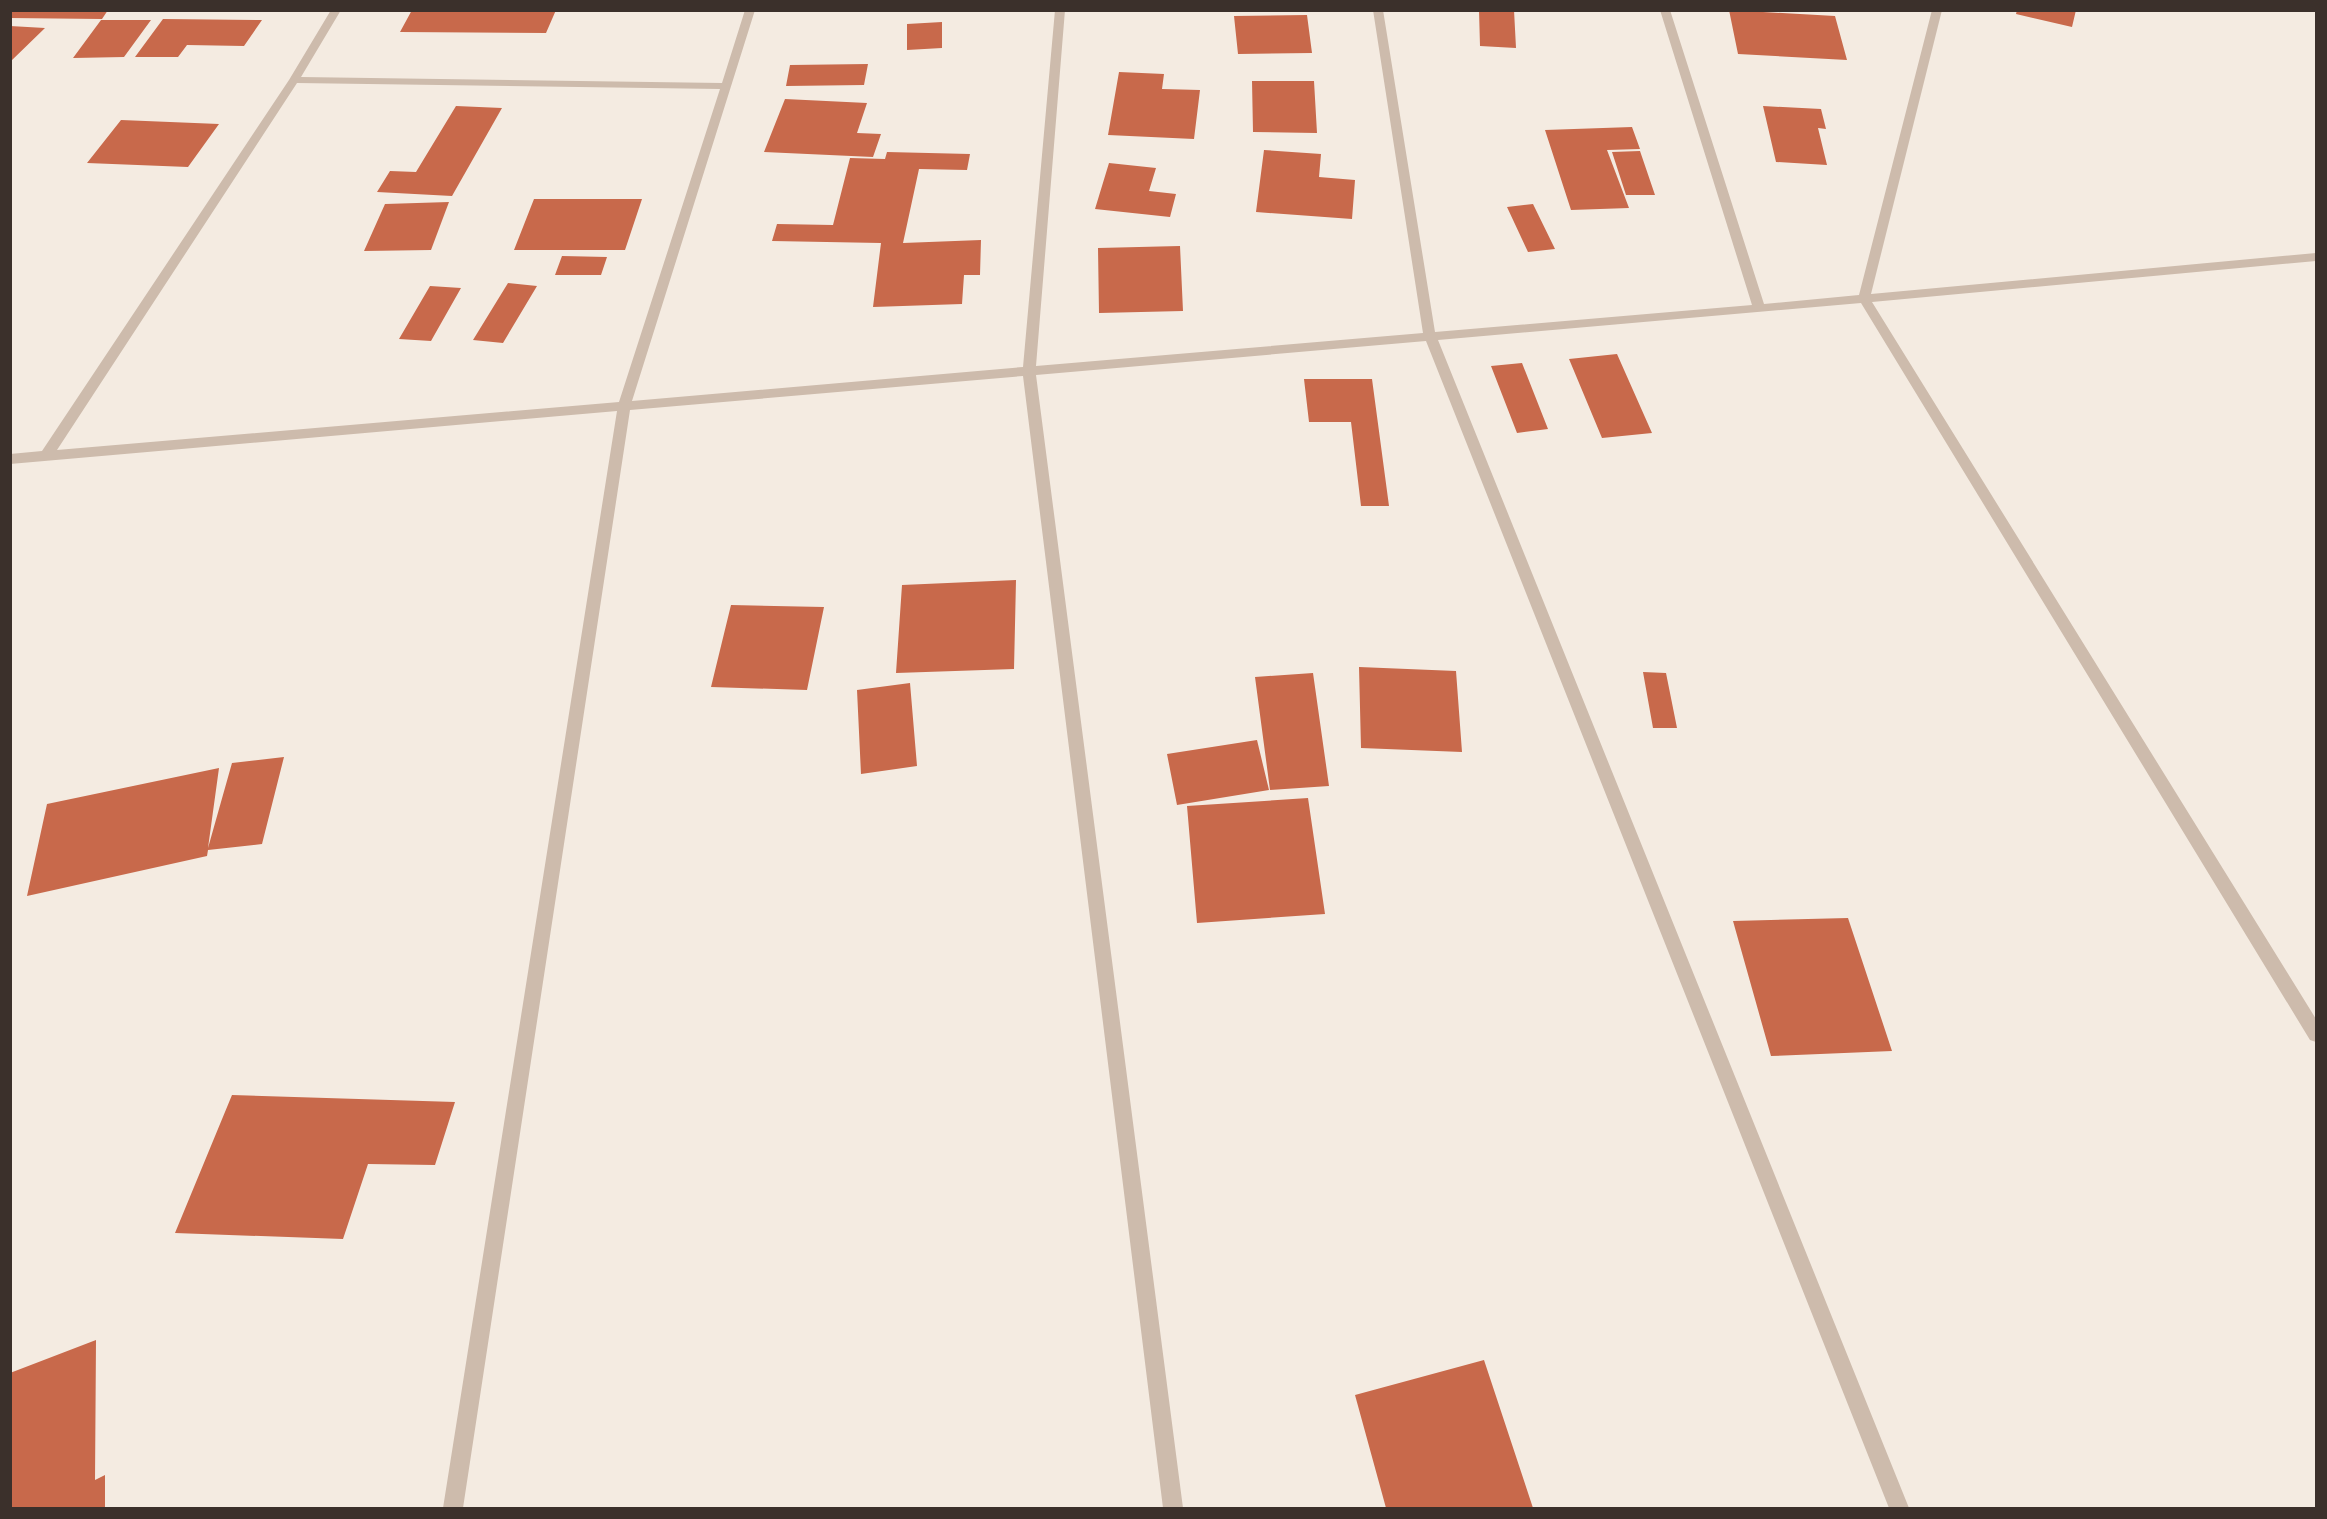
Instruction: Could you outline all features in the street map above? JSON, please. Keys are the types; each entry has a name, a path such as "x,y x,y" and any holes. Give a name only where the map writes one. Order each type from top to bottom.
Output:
{"street":[{"path":"46,456 294,80 336,10"},
{"path":"453,1509 624,406 750,10"},
{"path":"1060,10 1029,371 1173,1509"},
{"path":"1378,10 1430,336 1899,1509"},
{"path":"1665,10 1759,308"},
{"path":"1937,10 1864,298 2316,1034"},
{"path":"294,80 726,86"},
{"path":"10,459 1759,308 2316,257"}],"building":[{"path":"10,10 108,10 102,19 10,18"},
{"path":"412,10 556,10 546,33 400,32"},
{"path":"1479,10 1514,10 1516,48 1480,46"},
{"path":"1729,10 1835,16 1847,60 1738,54"},
{"path":"2017,10 2076,10 2072,27 2016,14"},
{"path":"1307,15 1312,53 1238,54 1234,16"},
{"path":"163,19 262,20 244,46 187,45 178,57 135,57"},
{"path":"101,20 151,20 124,57 73,58"},
{"path":"942,22 942,48 907,50 907,24"},
{"path":"10,26 45,28 10,62"},
{"path":"868,64 864,85 786,86 790,65"},
{"path":"1119,72 1164,74 1162,89 1200,90 1194,139 1108,135"},
{"path":"1252,81 1314,81 1317,133 1253,132"},
{"path":"785,99 867,103 857,133 881,134 873,157 764,152"},
{"path":"456,106 502,108 452,196 377,192 390,171 416,172"},
{"path":"1763,106 1821,109 1826,129 1818,128 1827,165 1776,162"},
{"path":"121,120 219,124 188,167 87,163"},
{"path":"1632,127 1640,149 1607,150 1629,208 1571,210 1545,130"},
{"path":"1264,150 1321,154 1319,177 1355,180 1352,219 1256,212"},
{"path":"1640,151 1655,195 1626,195 1612,152"},
{"path":"887,152 970,154 967,170 919,169 903,243 981,240 980,275 964,275 962,304 873,307 881,243 772,241 777,224 833,225 850,158 885,159"},
{"path":"1109,163 1156,168 1149,191 1176,194 1170,217 1095,209"},
{"path":"534,199 642,199 625,250 514,250"},
{"path":"449,202 431,250 364,251 385,204"},
{"path":"1533,204 1555,249 1528,252 1507,207"},
{"path":"1180,246 1183,311 1099,313 1098,248"},
{"path":"562,256 607,257 601,275 555,275"},
{"path":"508,283 537,286 503,343 473,340"},
{"path":"430,286 461,288 431,341 399,339"},
{"path":"1617,354 1652,433 1602,438 1569,359"},
{"path":"1522,363 1548,429 1517,433 1491,366"},
{"path":"1304,379 1372,379 1389,506 1361,506 1351,422 1309,422"},
{"path":"1016,580 1014,669 896,673 902,585"},
{"path":"731,605 824,607 807,690 711,687"},
{"path":"1359,667 1456,671 1462,752 1361,748"},
{"path":"1643,672 1666,673 1677,728 1653,728"},
{"path":"1313,673 1329,786 1270,790 1255,677"},
{"path":"910,683 917,766 861,774 857,690"},
{"path":"1257,740 1269,790 1177,805 1167,754"},
{"path":"284,757 262,844 208,850 207,856 27,896 47,804 219,768 208,848 232,763"},
{"path":"1308,798 1325,914 1197,923 1187,806"},
{"path":"1848,918 1892,1051 1771,1056 1733,921"},
{"path":"232,1095 455,1102 435,1165 368,1164 343,1239 175,1233"},
{"path":"96,1340 95,1480 105,1475 105,1508 10,1508 10,1373"},
{"path":"1484,1360 1533,1508 1386,1508 1355,1395"}]}
